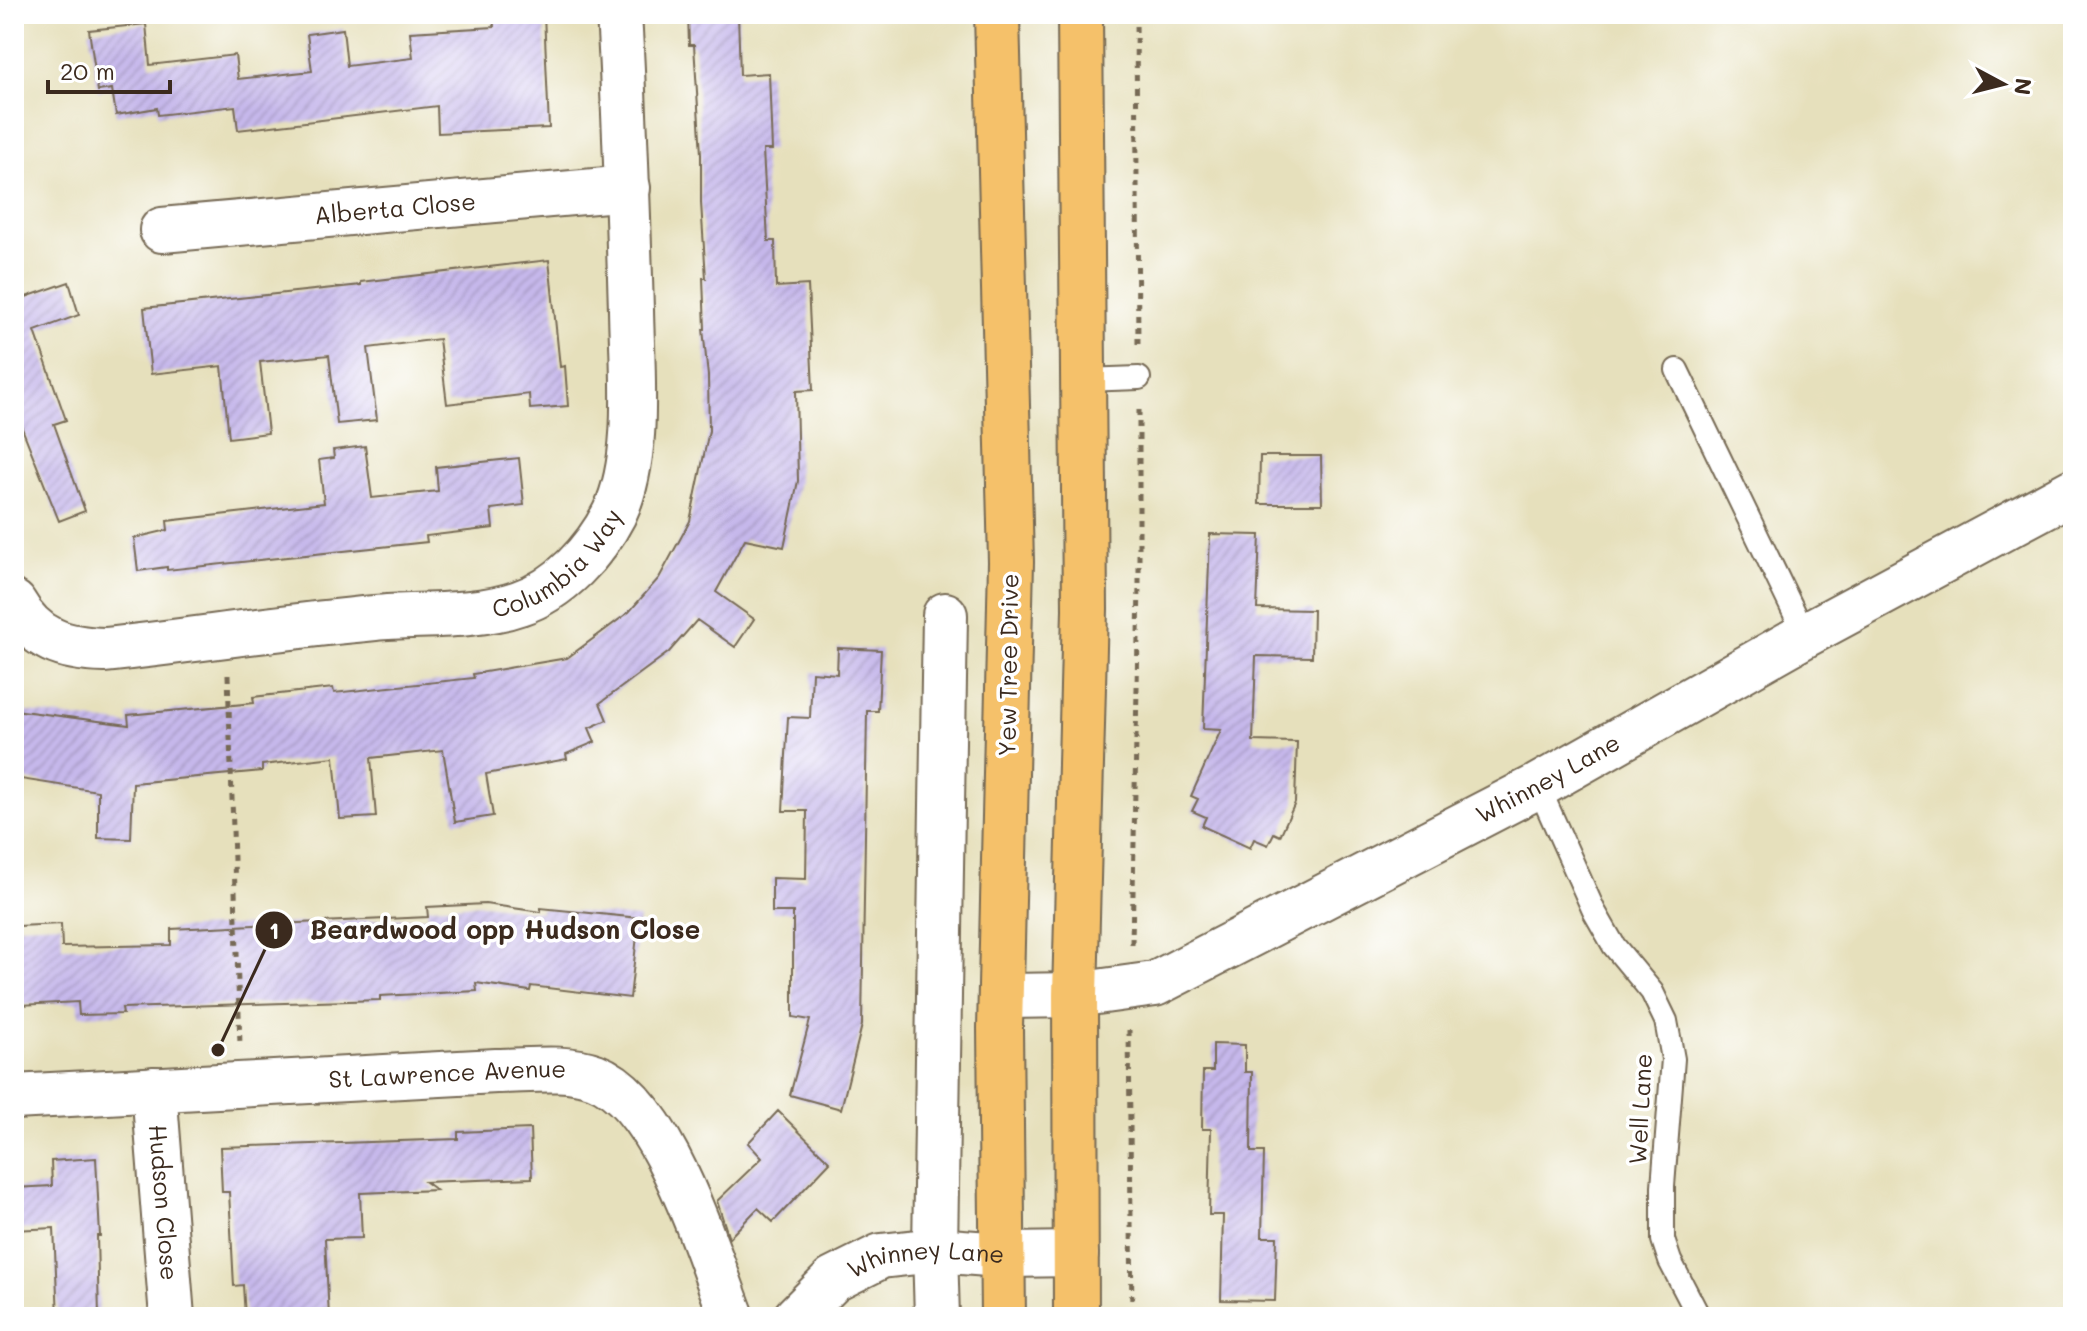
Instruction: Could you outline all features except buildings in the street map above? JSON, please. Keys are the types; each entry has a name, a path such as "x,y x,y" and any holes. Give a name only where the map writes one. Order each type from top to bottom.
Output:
{"highway":[{"name":"Yew Tree Drive","path":"997,14 1011,562 1001,996 1003,1317"},
{"path":"1076,1317 1075,995 1085,609 1080,14"}],"street":[{"name":"Columbia Way","path":"14,603 22,617 61,646 105,650 373,618 493,610 520,603 565,577 586,554 614,513 633,415 628,188 619,14"},
{"name":"Alberta Close","path":"162,230 628,188"},
{"name":"Whinney Lane","path":"1001,996 1075,995 1155,984 1538,786 1805,635 2073,491"},
{"path":"937,1317 935,1250 945,615"},
{"name":"St Lawrence Avenue","path":"14,1097 496,1071 567,1071 594,1076 617,1088 647,1120 670,1159 732,1317"},
{"name":"Hudson Close","path":"154,1089 172,1317"},
{"name":"Whinney Lane","path":"796,1317 833,1280 881,1256 935,1250 1002,1255 1076,1254"}],"lane":[{"path":"1677,370 1805,635"},
{"path":"1084,380 1139,378"},
{"name":"Well Lane","path":"1538,786 1594,911 1614,946 1652,992 1666,1021 1673,1059 1663,1186 1663,1240 1670,1261 1699,1317"}],"path":[{"path":"1132,1317 1129,1050 1139,585 1136,14"},
{"path":"227,637 242,1086"}],"place":[{"name":"Beardwood opp Hudson Close","path":"218,1050"}]}
